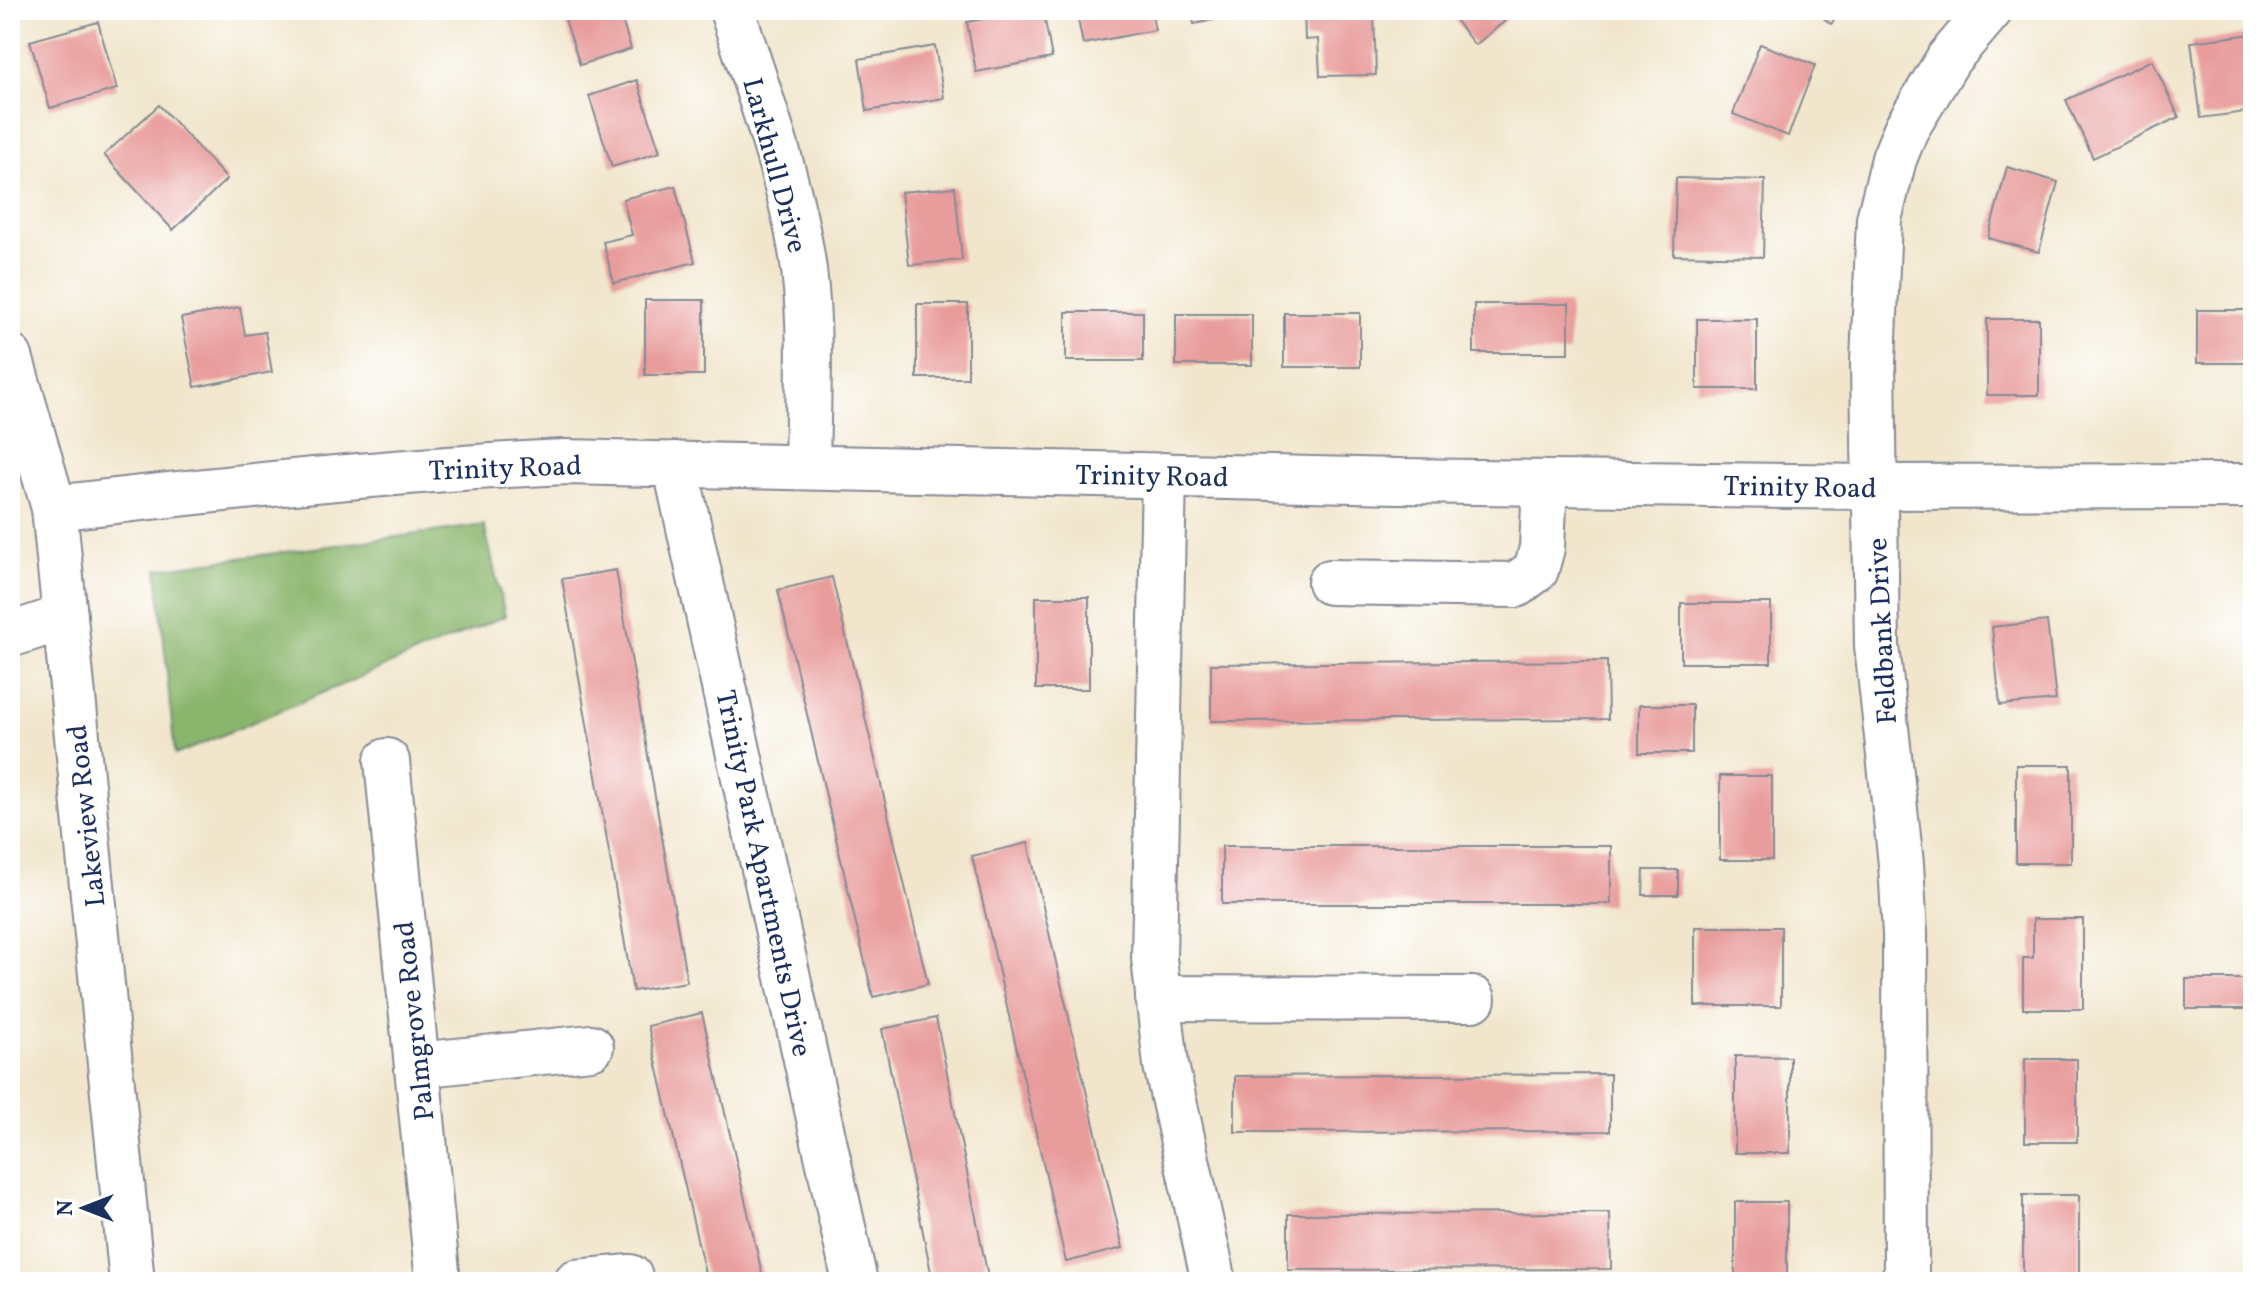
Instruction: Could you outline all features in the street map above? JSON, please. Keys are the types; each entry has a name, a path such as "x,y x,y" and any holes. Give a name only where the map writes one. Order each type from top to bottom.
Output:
{"street":[{"name":"Larkhull Drive","path":"732,10 795,219 804,272 809,386 807,466"},
{"name":"Feldbank Drive","path":"1906,1282 1905,934 1901,864 1877,646 1873,362 1879,219 1894,159 1906,129 1949,58 1990,10"},
{"name":"Lakeview Road","path":"10,357 54,508 132,1282"},
{"name":"Trinity Road","path":"54,508 282,481 565,462 1545,483 1874,487 2253,486"},
{"name":"Trinity Park Apartments Drive","path":"675,464 855,1282"},
{"path":"1164,475 1154,958 1166,1065 1214,1282"},
{"path":"1330,582 1516,585 1536,570 1542,548 1545,483"},
{"path":"10,635 65,617"},
{"name":"Palmgrove Road","path":"387,761 438,1282"},
{"path":"1158,998 1473,999"},
{"path":"417,1065 591,1047"},
{"path":"576,1282 630,1277"}],"green space":[{"path":"484,525 505,616 175,755 157,569"}],"building":[{"path":"562,10 619,10 631,49 580,65"},
{"path":"1043,10 1052,58 976,72 967,22"},
{"path":"1076,10 1151,10 1155,30 1083,44"},
{"path":"1191,10 1257,10 1257,11 1194,24"},
{"path":"1304,10 1374,10 1376,75 1320,76 1318,39 1305,40"},
{"path":"1447,10 1519,10 1475,45"},
{"path":"1813,10 1842,10 1831,24"},
{"path":"98,22 117,89 50,108 30,41"},
{"path":"2253,34 2253,85 2243,86 2246,112 2201,118 2191,42"},
{"path":"1760,44 1815,65 1788,136 1733,114"},
{"path":"935,46 944,98 867,111 859,59"},
{"path":"2152,60 2179,117 2093,158 2066,100"},
{"path":"637,80 660,152 612,167 589,96"},
{"path":"159,105 227,179 173,230 104,155"},
{"path":"2007,167 2058,182 2039,252 1988,238"},
{"path":"1676,178 1765,180 1763,257 1674,255"},
{"path":"675,186 695,262 614,283 603,242 632,235 623,199"},
{"path":"955,187 962,260 909,265 901,192"},
{"path":"645,300 704,300 704,375 645,375"},
{"path":"917,304 968,304 968,378 917,378"},
{"path":"1474,304 1569,304 1569,353 1474,353"},
{"path":"240,307 245,335 265,332 272,372 195,387 181,318"},
{"path":"2197,310 2253,310 2253,363 2197,363"},
{"path":"1066,312 1143,312 1143,361 1066,361"},
{"path":"1284,313 1360,313 1360,367 1284,367"},
{"path":"1176,314 1252,314 1252,365 1176,365"},
{"path":"1697,319 1757,319 1757,389 1697,389"},
{"path":"1987,319 2039,319 2039,395 1987,395"},
{"path":"616,570 687,982 633,991 562,579"},
{"path":"832,577 928,984 873,997 778,590"},
{"path":"1036,597 1089,597 1089,689 1036,689"},
{"path":"1681,603 1771,603 1771,663 1681,663"},
{"path":"2047,621 2056,700 2000,705 1992,627"},
{"path":"1607,661 1608,719 1211,721 1211,664"},
{"path":"1639,705 1692,705 1692,753 1639,753"},
{"path":"2016,765 2071,765 2071,863 2016,863"},
{"path":"1720,776 1772,776 1772,860 1720,860"},
{"path":"1028,843 1123,1248 1066,1262 972,856"},
{"path":"1222,846 1611,846 1611,904 1222,904"},
{"path":"1644,870 1678,870 1678,895 1643,895"},
{"path":"2033,919 2083,919 2083,1009 2023,1009 2023,958 2033,958"},
{"path":"1695,927 1781,927 1781,1006 1695,1006"},
{"path":"2186,979 2249,979 2249,1009 2186,1009"},
{"path":"702,1013 764,1282 707,1282 648,1026"},
{"path":"936,1018 989,1282 933,1282 882,1029"},
{"path":"1735,1056 1790,1057 1790,1153 1735,1153"},
{"path":"2025,1059 2077,1059 2077,1142 2025,1142"},
{"path":"1610,1074 1610,1131 1235,1132 1235,1076"},
{"path":"2023,1195 2079,1195 2079,1282 2023,1282"},
{"path":"1735,1202 1787,1202 1787,1282 1735,1282"},
{"path":"1610,1213 1611,1269 1288,1270 1288,1214"}]}
